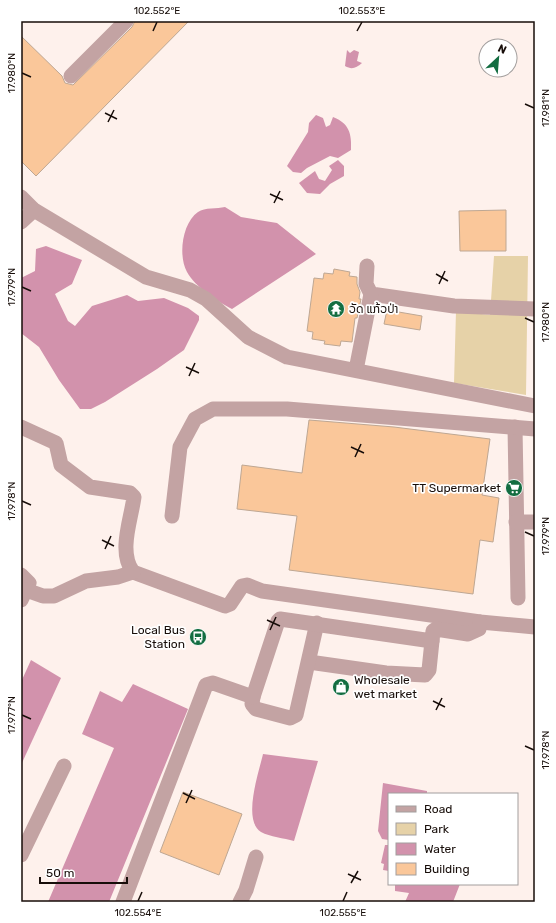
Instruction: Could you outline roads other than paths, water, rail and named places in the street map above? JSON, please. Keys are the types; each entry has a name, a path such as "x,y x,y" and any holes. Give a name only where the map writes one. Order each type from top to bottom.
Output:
{"street":[{"path":"71,76 126,21"},
{"path":"21,197 34,210 146,278 190,290 206,299 248,337 287,357 535,406"},
{"path":"21,222 34,210"},
{"path":"356,370 371,294 366,284 367,266"},
{"path":"371,294 454,306 535,309"},
{"path":"172,516 180,447 195,419 213,409 287,409 515,426 535,429"},
{"path":"515,426 518,598"},
{"path":"21,428 56,443 61,465 90,487 130,493 134,497 125,552 126,564 132,572 225,606 230,604 242,586 247,585 262,591 480,622 535,627"},
{"path":"516,522 535,522"},
{"path":"21,575 30,583 24,595 54,596 86,581 118,578 132,572"},
{"path":"317,623 298,711 294,717 290,718 256,709 252,704 253,697 278,621 284,618 317,623 432,641"},
{"path":"309,662 386,673 425,675 429,670 433,631 436,629 468,634 479,629 480,622"},
{"path":"123,902 206,685 213,683 253,697"},
{"path":"21,855 64,766"},
{"path":"240,902 246,890 256,857"}],"water":[{"path":"347,50 350,53 354,50 359,52 357,61 362,63 354,68 345,66"},
{"path":"316,115 323,118 326,127 330,125 333,117 343,122 350,134 351,150 338,158 330,156 307,168 301,173 293,172 287,166 308,132 309,123"},
{"path":"338,160 344,166 344,176 330,184 320,194 307,193 299,183 315,171 319,179 325,181 332,170 329,166"},
{"path":"225,207 241,217 277,223 316,254 232,309 213,298 195,283 184,265 182,249 188,224 198,212 204,209"},
{"path":"46,246 82,260 72,284 55,294 68,321 75,326 92,306 127,295 138,301 164,298 188,308 199,316 199,320 184,350 105,402 91,409 80,409 59,380 39,347 21,333 21,278 35,271 36,249"},
{"path":"31,660 61,678 21,765 21,682"},
{"path":"133,684 188,709 109,902 48,902 114,748 82,734 100,691 122,702"},
{"path":"263,754 318,761 294,841 265,834 255,826 252,807 253,795"},
{"path":"383,783 427,791 427,793 388,793 388,840 382,839 378,831"},
{"path":"385,845 388,845 388,871 383,870 384,864 381,863"},
{"path":"395,885 460,885 453,902 405,902 409,893 395,891"}],"place":[{"name":"ວັດ ແກ້ວປ່າ","path":"336,309"},
{"name":"TT Supermarket","path":"514,488"},
{"name":"Local Bus Station","path":"198,637"},
{"name":"Wholesale wet market","path":"341,687"}]}
